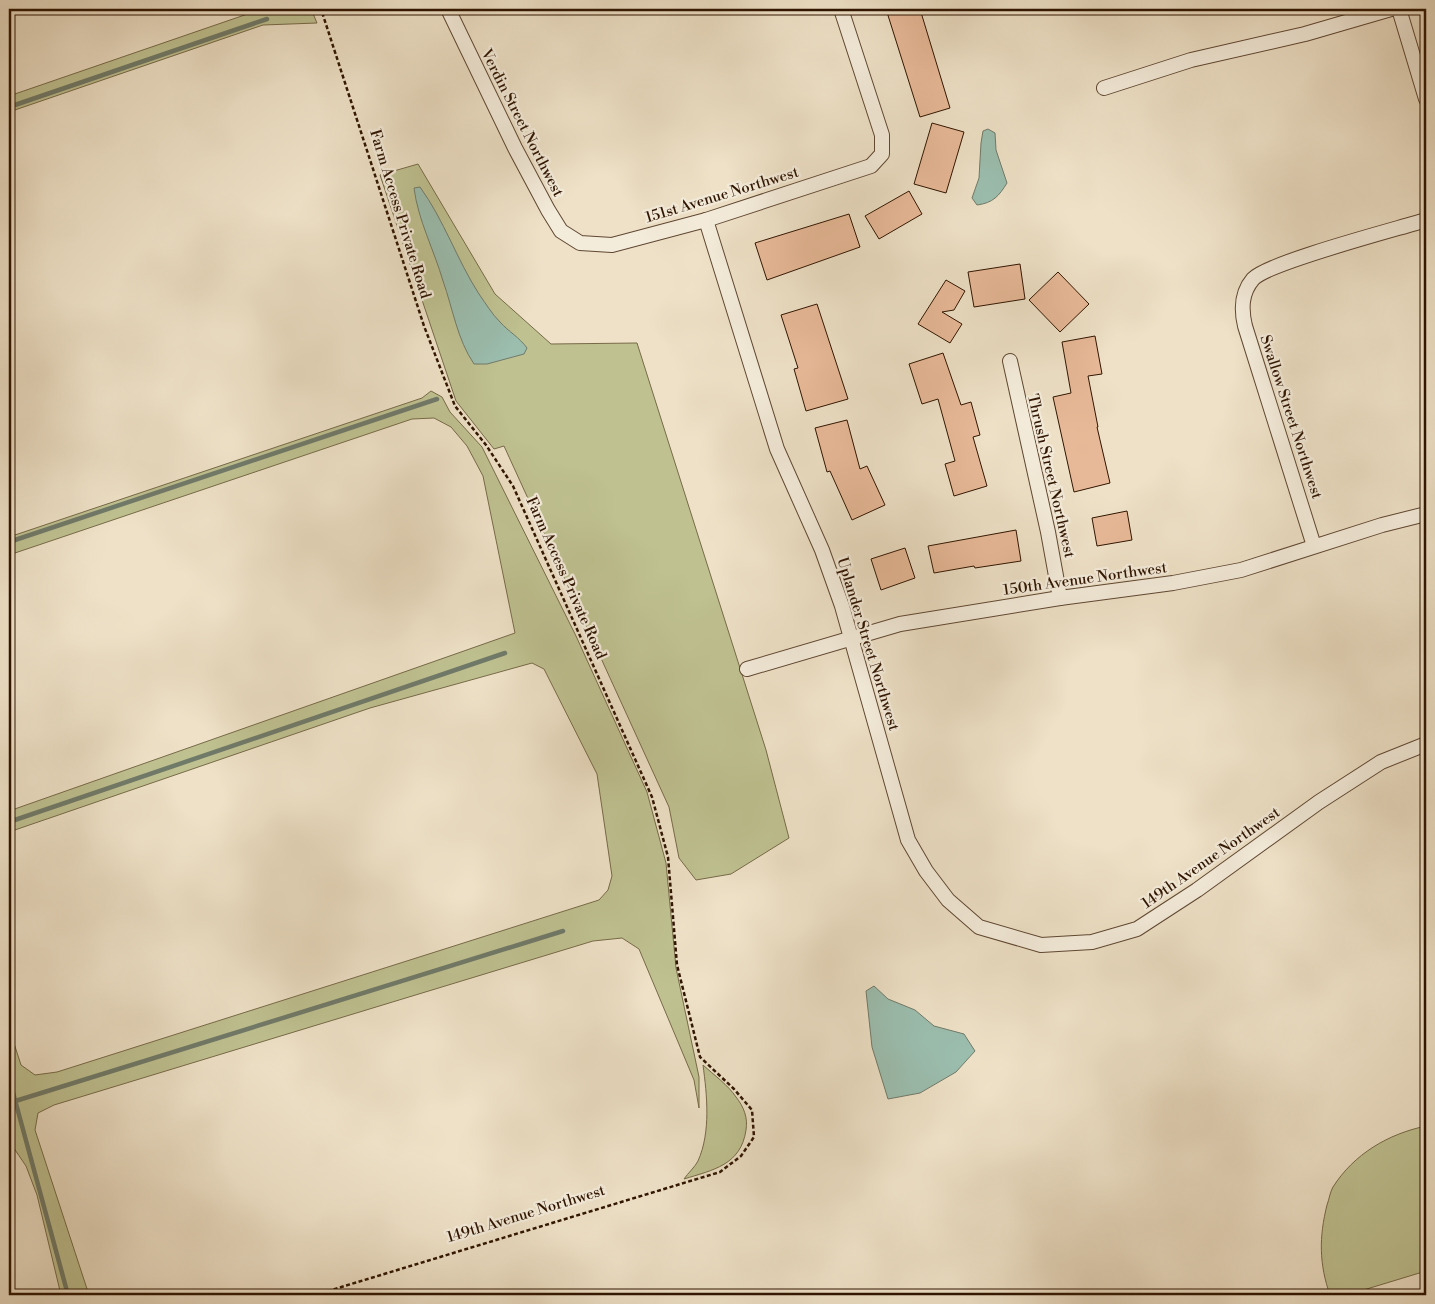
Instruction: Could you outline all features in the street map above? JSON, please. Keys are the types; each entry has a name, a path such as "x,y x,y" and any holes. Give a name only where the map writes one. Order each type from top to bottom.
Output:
{"street":[{"name":"Verdin Street Northwest","path":"448,9 515,148 548,210 561,231 580,243"},
{"name":"151st Avenue Northwest","path":"580,243 612,245 706,220 872,166 882,154 882,135 841,9"},
{"path":"1104,88 1191,60 1306,34 1391,9"},
{"path":"1400,9 1426,98"},
{"name":"Uplander Street Northwest","path":"706,220 777,449 822,550 851,638 908,840 926,870 948,900 979,927 999,934"},
{"name":"Swallow Street Northwest","path":"1314,546 1245,326 1242,312 1243,298 1254,278 1279,265 1426,220"},
{"name":"Thrush Street Northwest","path":"1010,361 1048,532 1060,598"},
{"name":"150th Avenue Northwest","path":"747,669 900,624 1060,598 1173,583 1241,570 1382,525 1426,514"},
{"name":"149th Avenue Northwest","path":"999,934 1041,945 1092,942 1137,929 1197,890 1319,802 1380,762 1426,744"}],"path":[{"name":"Farm Access Private Road","path":"321,9 424,326 455,406 486,445 513,486 652,797 668,857 677,965 700,1057 734,1089 752,1110 754,1137 742,1156"},
{"name":"149th Avenue Northwest","path":"315,1295 720,1172 742,1156"}],"green space":[{"path":"262,9 311,9 317,23 263,25 9,112 9,96"},
{"path":"418,164 495,294 551,344 637,343 766,750 789,838 731,874 696,880 679,858 669,807 504,446 494,449 456,401 380,175"},
{"path":"431,391 442,397 450,412 482,447 576,636 647,792 666,863 676,968 699,1077 699,1108 694,1080 639,949 622,938 593,941 54,1105 38,1113 35,1130 89,1295 61,1295 37,1195 26,1166 9,1141 9,1028 21,1065 35,1075 57,1072 599,900 608,890 612,876 597,774 544,669 532,663 370,708 9,832 9,811 515,633 483,476 467,446 451,427 434,418 412,419 9,555 9,537 422,398"},
{"path":"703,1065 725,1084 739,1101 746,1117 746,1130 743,1142 732,1159 715,1169 684,1179 698,1161 705,1138 707,1101"},
{"path":"1426,1126 1426,1271 1347,1295 1330,1295 1326,1284 1321,1250 1324,1217 1333,1187 1351,1165 1373,1147 1398,1134"}],"shaded area":[{"path":"988,129 995,133 996,150 1007,183 995,198 987,203 977,205 972,198 979,178 983,131"},
{"path":"420,187 429,200 479,294 503,326 527,348 524,354 487,364 474,364 459,334 419,212 414,188"},
{"path":"874,986 888,999 915,1010 934,1026 964,1034 975,1051 956,1072 920,1093 888,1099 872,1047 866,991"}],"building":[{"path":"886,9 920,9 950,108 920,117"},
{"path":"932,123 964,132 946,193 914,184"},
{"path":"909,191 922,214 879,239 865,216"},
{"path":"849,214 860,247 767,280 755,243"},
{"path":"1020,264 1025,299 974,307 968,272"},
{"path":"1058,272 1089,304 1060,332 1029,300"},
{"path":"946,280 965,291 954,310 942,312 962,324 950,343 918,324"},
{"path":"817,304 848,399 806,411 794,369 798,368 781,315"},
{"path":"1095,336 1102,374 1088,376 1110,483 1074,492 1053,397 1071,393 1062,342"},
{"path":"943,353 961,405 971,402 980,435 973,437 987,486 954,496 945,464 955,461 938,399 922,404 909,364"},
{"path":"847,420 860,469 867,466 885,505 852,520 830,471 827,472 815,428"},
{"path":"1127,511 1132,540 1097,546 1092,518"},
{"path":"1016,530 1021,561 934,573 928,546"},
{"path":"905,548 915,578 881,590 871,559"}],"waterway":[{"path":"9,107 267,19"},
{"path":"9,542 437,399"},
{"path":"9,822 505,653"},
{"path":"9,1103 563,931"},
{"path":"9,1078 68,1295"}]}
